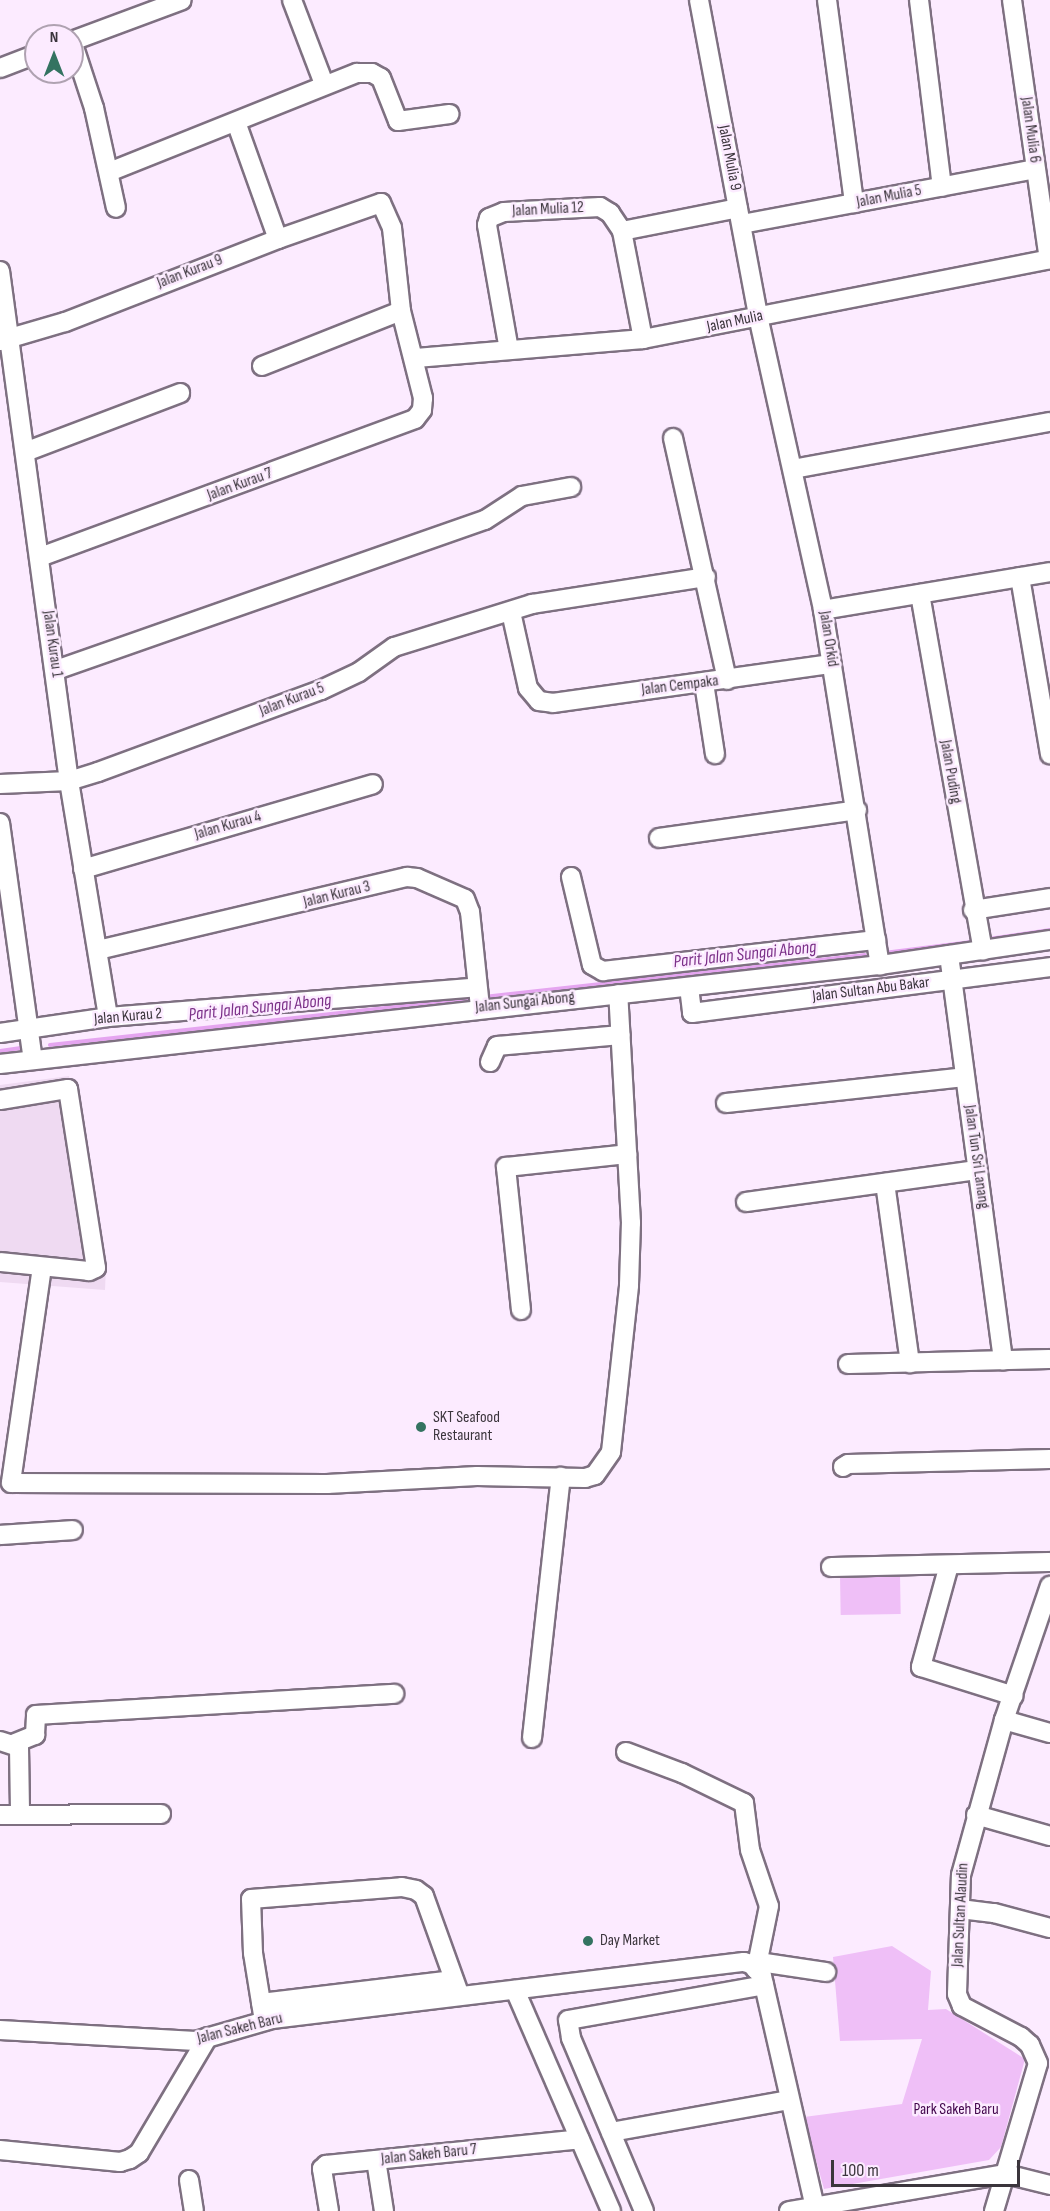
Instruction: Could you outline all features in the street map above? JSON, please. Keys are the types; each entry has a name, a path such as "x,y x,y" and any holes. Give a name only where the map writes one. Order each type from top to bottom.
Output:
{"street":[{"path":"84,37 182,0"},
{"path":"292,0 324,84"},
{"name":"Jalan Mulia 9","path":"699,0 758,316"},
{"path":"827,0 854,203"},
{"path":"919,0 942,187"},
{"name":"Jalan Mulia 6","path":"1012,0 1035,170 1050,259"},
{"path":"0,68 24,59"},
{"path":"109,172 236,122 324,84 357,73 372,73 381,78 389,91 398,121 450,114"},
{"path":"84,83 109,172 116,208"},
{"path":"236,122 278,238"},
{"name":"Jalan Mulia 5","path":"622,231 854,203 1035,170"},
{"name":"Jalan Kurau 9","path":"5,340 65,322 278,238 381,203 392,228 401,311"},
{"name":"Jalan Mulia 12","path":"509,350 489,218 504,212 600,207 610,213 622,231"},
{"path":"622,231 643,339"},
{"name":"Jalan Mulia","path":"416,358 643,339 1050,259"},
{"name":"Jalan Kurau 1","path":"0,271 5,340 25,452 56,670 69,781 108,1017"},
{"path":"262,366 401,311 416,358"},
{"name":"Jalan Orkid","path":"758,316 823,610 857,810 880,965"},
{"name":"Jalan Kurau 7","path":"40,557 403,426 422,410 423,398 416,358"},
{"path":"25,452 180,393"},
{"path":"793,469 1050,422"},
{"path":"673,438 706,577 727,680"},
{"path":"56,670 485,520 522,496 571,487"},
{"path":"823,610 1050,572"},
{"name":"Jalan Kurau 5","path":"0,784 69,781 321,690 359,672 394,647 549,599 706,577"},
{"path":"1020,577 1050,754"},
{"name":"Jalan Puding","path":"920,594 974,910 983,950"},
{"name":"Jalan Cempaka","path":"511,612 531,695 539,701 553,703 831,664"},
{"path":"704,683 716,754"},
{"name":"Jalan Kurau 4","path":"83,869 373,784"},
{"path":"659,838 857,810"},
{"path":"0,823 5,906 30,1030 33,1060"},
{"name":"Jalan Kurau 3","path":"98,950 408,877 465,899 470,912 480,1007"},
{"path":"571,878 592,965 603,971 876,940"},
{"path":"974,910 1050,898"},
{"name":"Jalan Sungai Abong","path":"408,1005 480,1007 689,987 880,965 983,950 1049,945"},
{"name":"Jalan Tun Sri Lanang","path":"949,955 1003,1360"},
{"name":"Jalan Sultan Abu Bakar","path":"689,987 692,1013 1050,967"},
{"name":"Jalan Kurau 2","path":"0,1033 108,1017 192,1026 408,1005 477,987"},
{"path":"42,1267 11,1483 327,1484 477,1476 595,1475 611,1452 629,1285 627,1154 618,994"},
{"path":"0,1064 33,1060 192,1026 343,1011"},
{"path":"490,1062 497,1046 621,1035"},
{"path":"726,1103 965,1077"},
{"path":"0,1100 68,1089 96,1268 89,1271 0,1262"},
{"path":"521,1310 506,1167 627,1154"},
{"path":"746,1202 977,1170"},
{"path":"885,1183 910,1363"},
{"path":"848,1364 1050,1359"},
{"path":"843,1467 848,1464 1050,1459"},
{"path":"532,1738 561,1477"},
{"path":"0,1535 74,1530"},
{"path":"831,1567 1050,1562"},
{"path":"949,1565 921,1667 1014,1696"},
{"name":"Jalan Sultan Alaudin","path":"994,2211 1038,2063 1030,2045 1021,2037 962,2006 957,1994 963,1859 1004,1720 1042,1641 1050,1586"},
{"path":"8,1742 35,1736 36,1715 394,1694"},
{"path":"1004,1720 1050,1733"},
{"path":"8,1742 20,1755 20,1814"},
{"path":"626,1752 673,1768 744,1803 750,1850 769,1906 760,1973 816,2208"},
{"path":"0,1815 161,1814"},
{"path":"976,1815 1050,1836"},
{"path":"263,2012 248,1904 251,1899 402,1887 416,1890 424,1896 457,1988"},
{"path":"960,1909 994,1913 1050,1928"},
{"name":"Jalan Sakeh Baru","path":"0,2030 172,2042 208,2037 263,2012 457,1988 515,1990 737,1960 751,1964 760,1973"},
{"path":"644,2211 571,2038 568,2020 760,1973 826,1972"},
{"path":"515,1990 611,2211"},
{"path":"0,2150 120,2162 130,2159 139,2152 208,2037"},
{"path":"611,2132 789,2100"},
{"name":"Jalan Sakeh Baru 7","path":"329,2211 323,2166 580,2139"},
{"path":"376,2160 384,2211"},
{"path":"789,2211 1006,2174 1050,2186"},
{"path":"189,2180 194,2211"}],"shaded area":[{"path":"69,1076 106,1266 105,1290 0,1282 0,1085"}],"green space":[{"path":"900,1575 901,1614 841,1615 840,1576"},
{"name":"Park Sakeh Baru","path":"892,1946 931,1971 928,2010 946,2009 1025,2059 1001,2147 989,2160 824,2189 804,2117 902,2104 922,2039 840,2041 833,1957"}],"waterway":[{"name":"Parit Jalan Sungai Abong","path":"989,939 1050,930"},
{"name":"Parit Jalan Sungai Abong","path":"884,953 971,942"},
{"name":"Parit Jalan Sungai Abong","path":"484,997 865,955"},
{"name":"Parit Jalan Sungai Abong","path":"50,1045 473,998"},
{"name":"Parit Jalan Sungai Abong","path":"0,1051 21,1048"}],"place":[{"name":"SKT Seafood Restaurant","path":"421,1427"},
{"name":"Day Market","path":"588,1941"}]}
